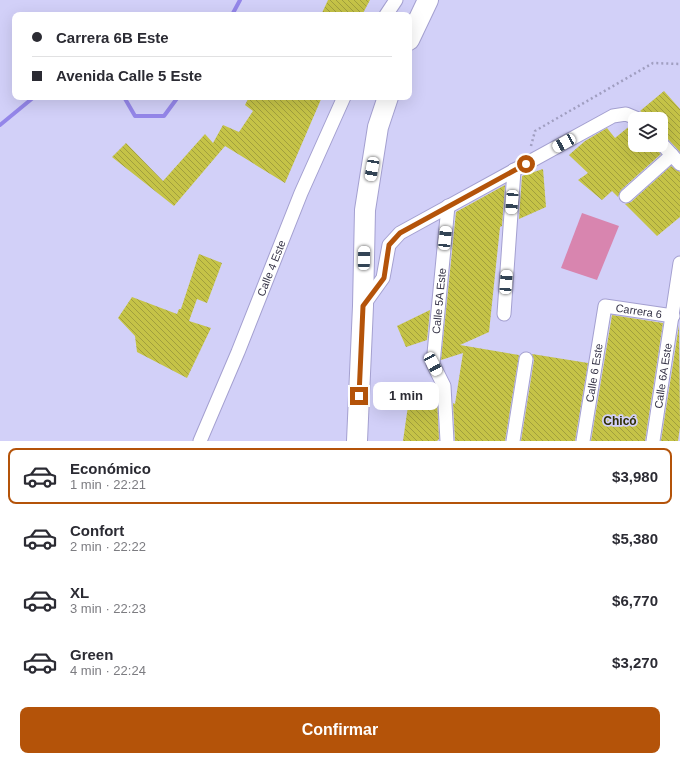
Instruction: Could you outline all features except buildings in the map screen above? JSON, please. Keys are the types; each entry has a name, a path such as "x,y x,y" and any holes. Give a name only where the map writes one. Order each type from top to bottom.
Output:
{"main road":[{"path":"412,34 428,0"},
{"path":"356,441 363,306 365,210 378,127 387,100"}],"street":[{"path":"388,12 396,0"},
{"name":"Calle 4 Este","path":"200,441 238,352 301,193 343,100"},
{"path":"363,306 384,278 389,245 400,233 613,116 628,115"},
{"path":"626,196 676,160 668,151"},
{"path":"504,314 514,170"},
{"name":"Calle 5A Este","path":"447,441 444,386 433,364 448,206"},
{"name":"Calle 6A Este","path":"653,441 676,310 680,263"},
{"name":"Carrera 6","path":"605,306 676,310"},
{"name":"Calle 6 Este","path":"583,441 605,306"},
{"path":"513,441 526,359"}],"path":[{"path":"526,164 535,131 653,63 680,64"}],"shaded area":[{"path":"582,213 619,226 597,280 561,268"}],"waterway":[{"path":"234,12 240,0"},
{"path":"0,125 30,100"},
{"path":"126,100 135,116 164,116 176,100"}],"district":[{"name":"Chicó","path":"620,421"}],"route":[{"path":"359,396 363,306 384,278 389,245 400,233 526,164"}]}
